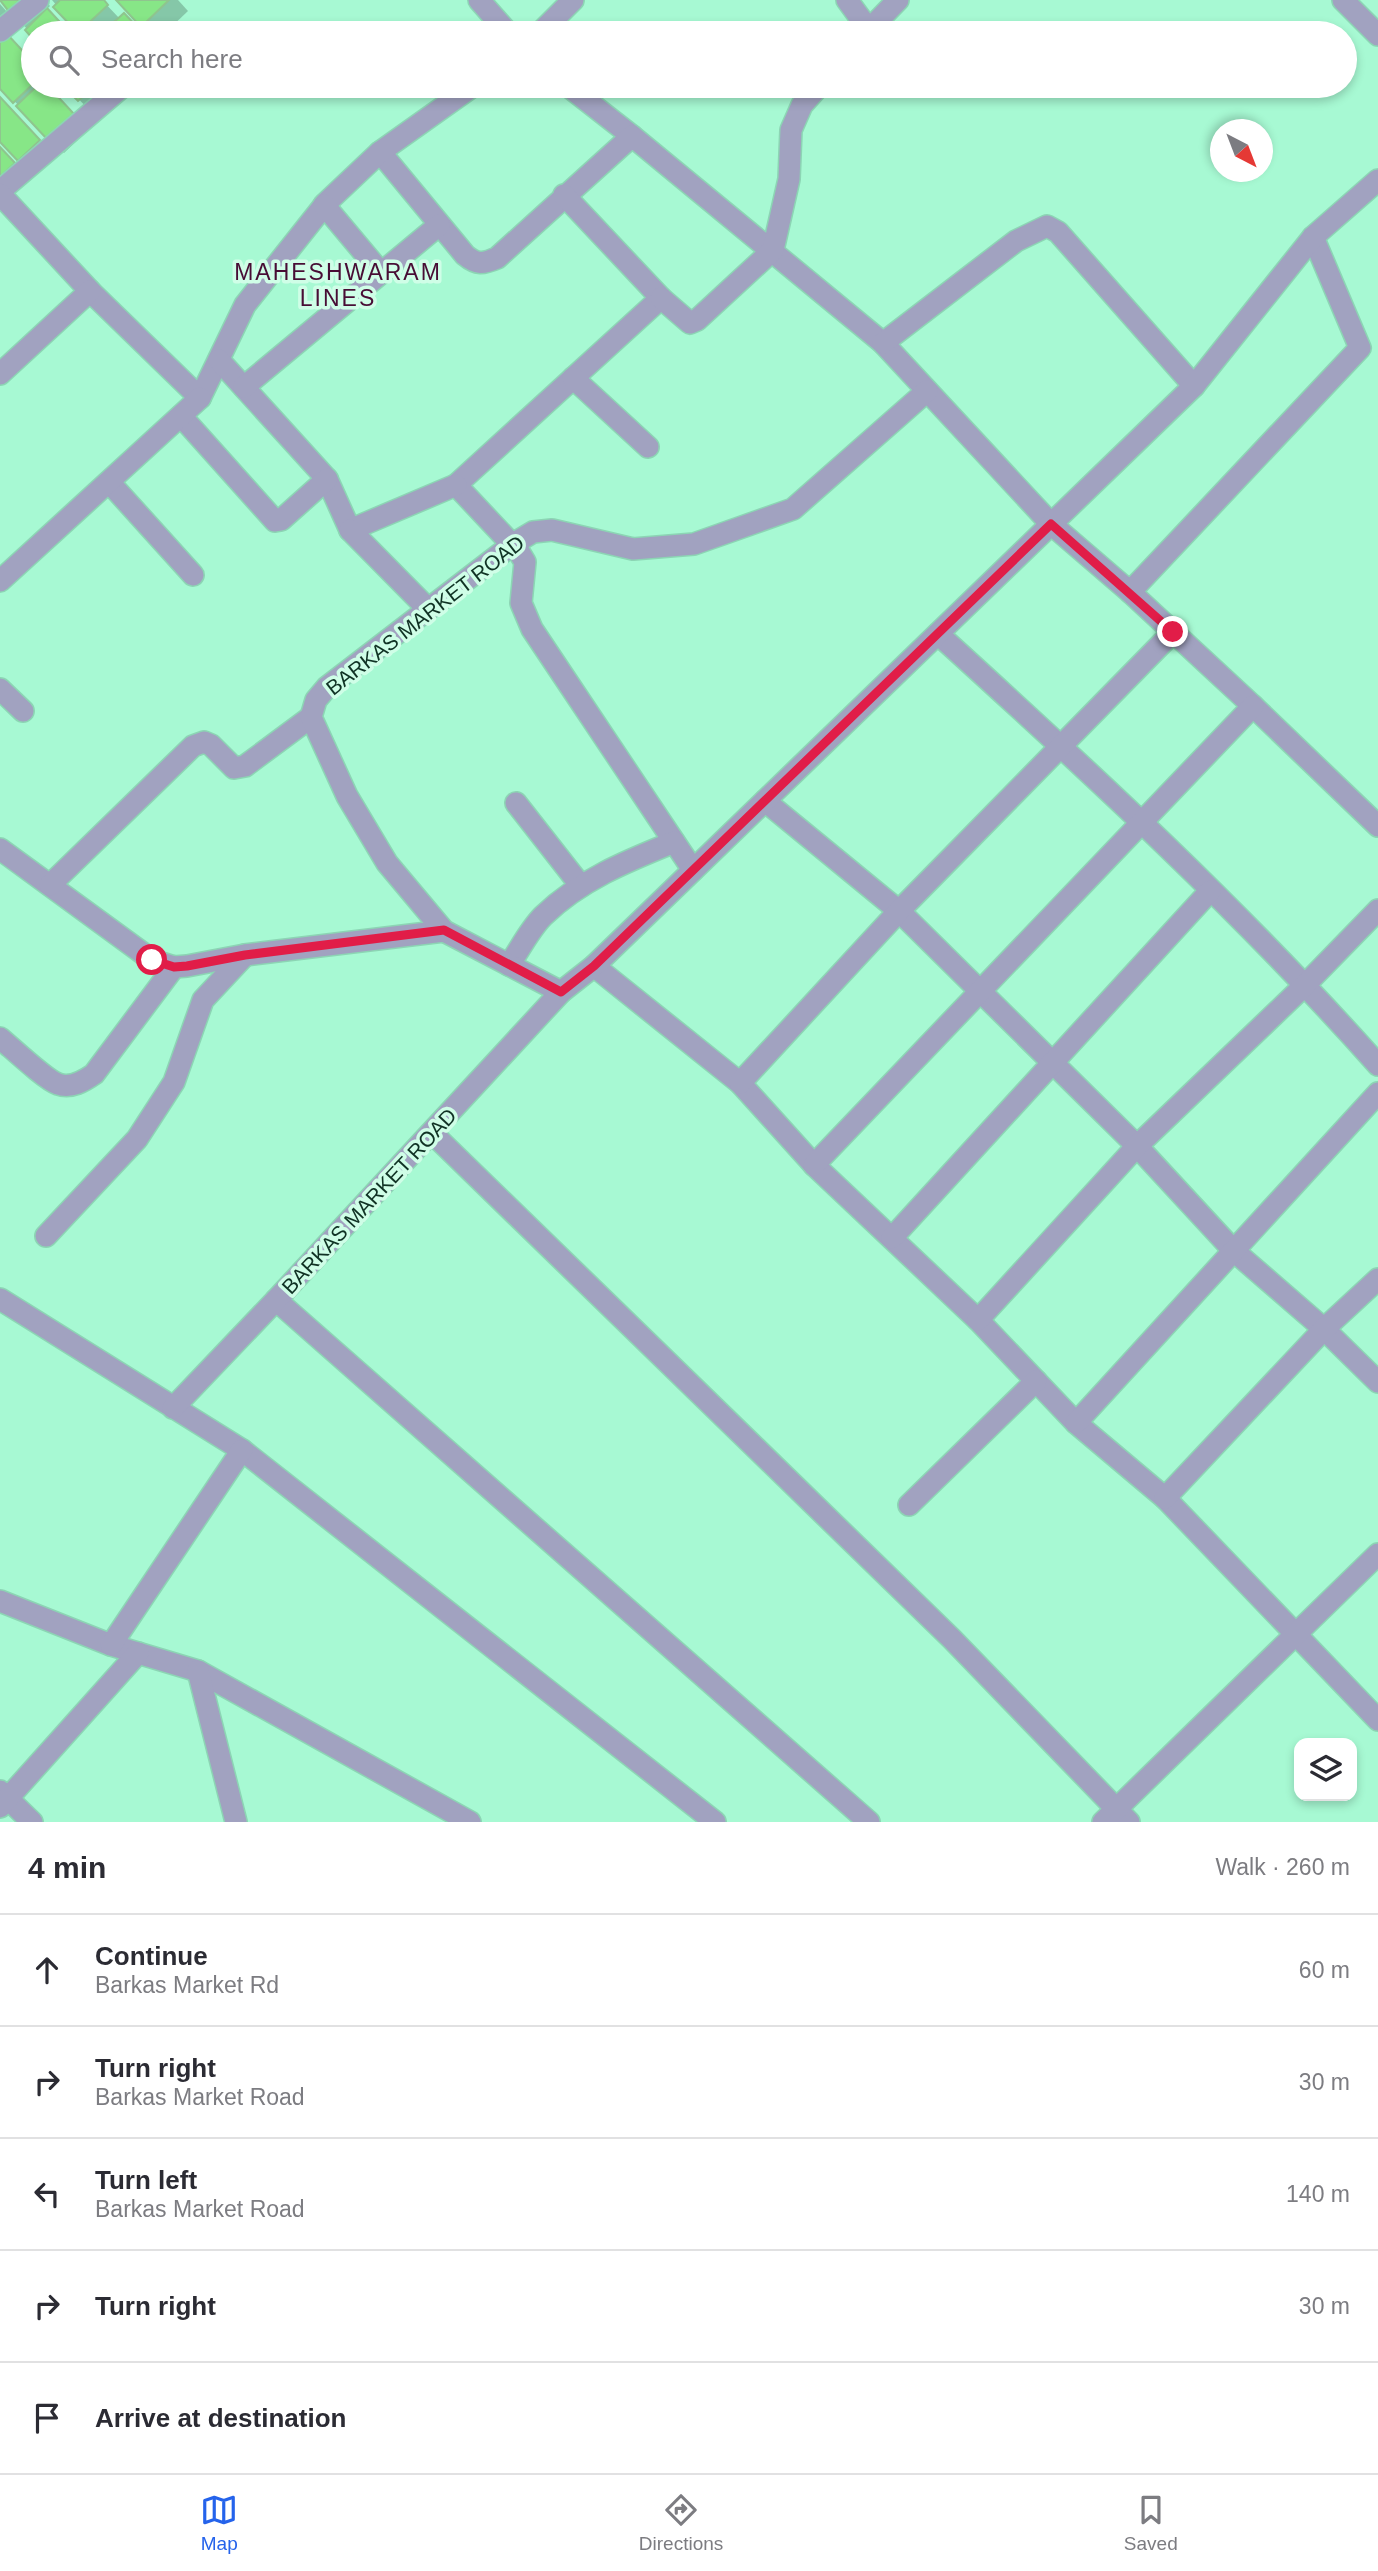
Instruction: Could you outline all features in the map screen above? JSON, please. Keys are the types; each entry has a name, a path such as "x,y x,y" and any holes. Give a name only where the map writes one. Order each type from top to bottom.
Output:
{"street":[{"path":"0,31 38,0"},
{"path":"478,0 497,21"},
{"path":"552,21 573,0"},
{"path":"847,0 861,21"},
{"path":"878,21 898,0"},
{"path":"1343,0 1378,35"},
{"path":"109,98 0,193 90,291 200,398"},
{"path":"0,581 200,398 245,305 324,205 380,152 456,98"},
{"path":"583,98 883,343 1051,524 1130,592 1378,827"},
{"path":"564,195 661,298 690,323 697,320 772,250 789,179 791,130 802,105 808,98"},
{"path":"380,152 466,255 475,263 485,263 497,258 632,136"},
{"name":"BARKAS MARKET ROAD","path":"173,1408 561,992 594,966 1194,386 1313,237 1378,180"},
{"path":"324,205 381,273"},
{"path":"244,387 439,225"},
{"path":"883,343 1016,241 1047,226 1058,232 1194,386"},
{"path":"1130,592 1360,348 1313,237"},
{"path":"0,374 90,291"},
{"path":"350,530 456,485 661,298"},
{"path":"219,360 327,479 350,530 428,609"},
{"path":"573,378 648,447"},
{"name":"BARKAS MARKET ROAD","path":"561,992 444,930 387,863 347,796 311,717 316,700 327,687 513,544 533,532 552,530 632,549 694,544 793,509 927,391"},
{"path":"181,416 275,521 281,520 327,479"},
{"path":"109,482 193,575"},
{"path":"456,485 513,544 525,562 521,603 532,629 693,870"},
{"path":"740,1083 899,911 1173,632"},
{"path":"939,634 1142,824 1306,984 1378,1065"},
{"path":"0,689 23,710"},
{"path":"814,1166 1253,706"},
{"path":"50,885 192,746 204,742 211,745 234,768 245,766 311,717"},
{"path":"765,801 899,911 1137,1146 1234,1251 1324,1329 1378,1382"},
{"path":"516,803 581,886"},
{"path":"509,965 542,917 581,886 619,865 674,842"},
{"path":"0,849 152,960 174,967 245,955 444,930"},
{"path":"891,1238 1210,891"},
{"path":"978,1320 1137,1146 1306,984 1378,910"},
{"path":"46,1236 137,1139 174,1082 203,1000 245,955"},
{"path":"594,966 740,1083 814,1166 978,1320 1076,1423 1165,1498 1378,1720"},
{"path":"0,1038 58,1084 72,1086 84,1082 94,1074 174,967"},
{"path":"1076,1423 1378,1093"},
{"path":"432,1133 952,1639 1116,1818 1378,1554"},
{"path":"1165,1498 1324,1329 1378,1279"},
{"path":"0,1299 242,1450 715,1822"},
{"path":"276,1300 869,1822"},
{"path":"909,1505 1036,1381"},
{"path":"111,1645 242,1450"},
{"path":"0,1601 111,1645 198,1671 470,1822"},
{"path":"32,1822 3,1799 138,1653"},
{"path":"198,1671 236,1822"}],"building":[{"path":"0,0 25,0 10,13"},
{"path":"60,0 104,0 108,5 91,21 66,21 53,7"},
{"path":"116,0 169,0 147,21 135,21"},
{"path":"47,8 59,21 34,21"},
{"path":"124,13 132,21 115,21"},
{"path":"7,34 21,49 21,95 13,103 0,89 0,40"},
{"path":"0,97 40,140 18,161 0,142"},
{"path":"24,98 59,98 74,114 47,139 16,106"},
{"path":"0,147 15,163 0,177"}],"district":[{"name":"MAHESHWARAM LINES","path":"338,285"}],"route":[{"path":"152,960 174,967 187,966 245,955 444,930 561,992 594,966 1051,524 1173,632"}]}
